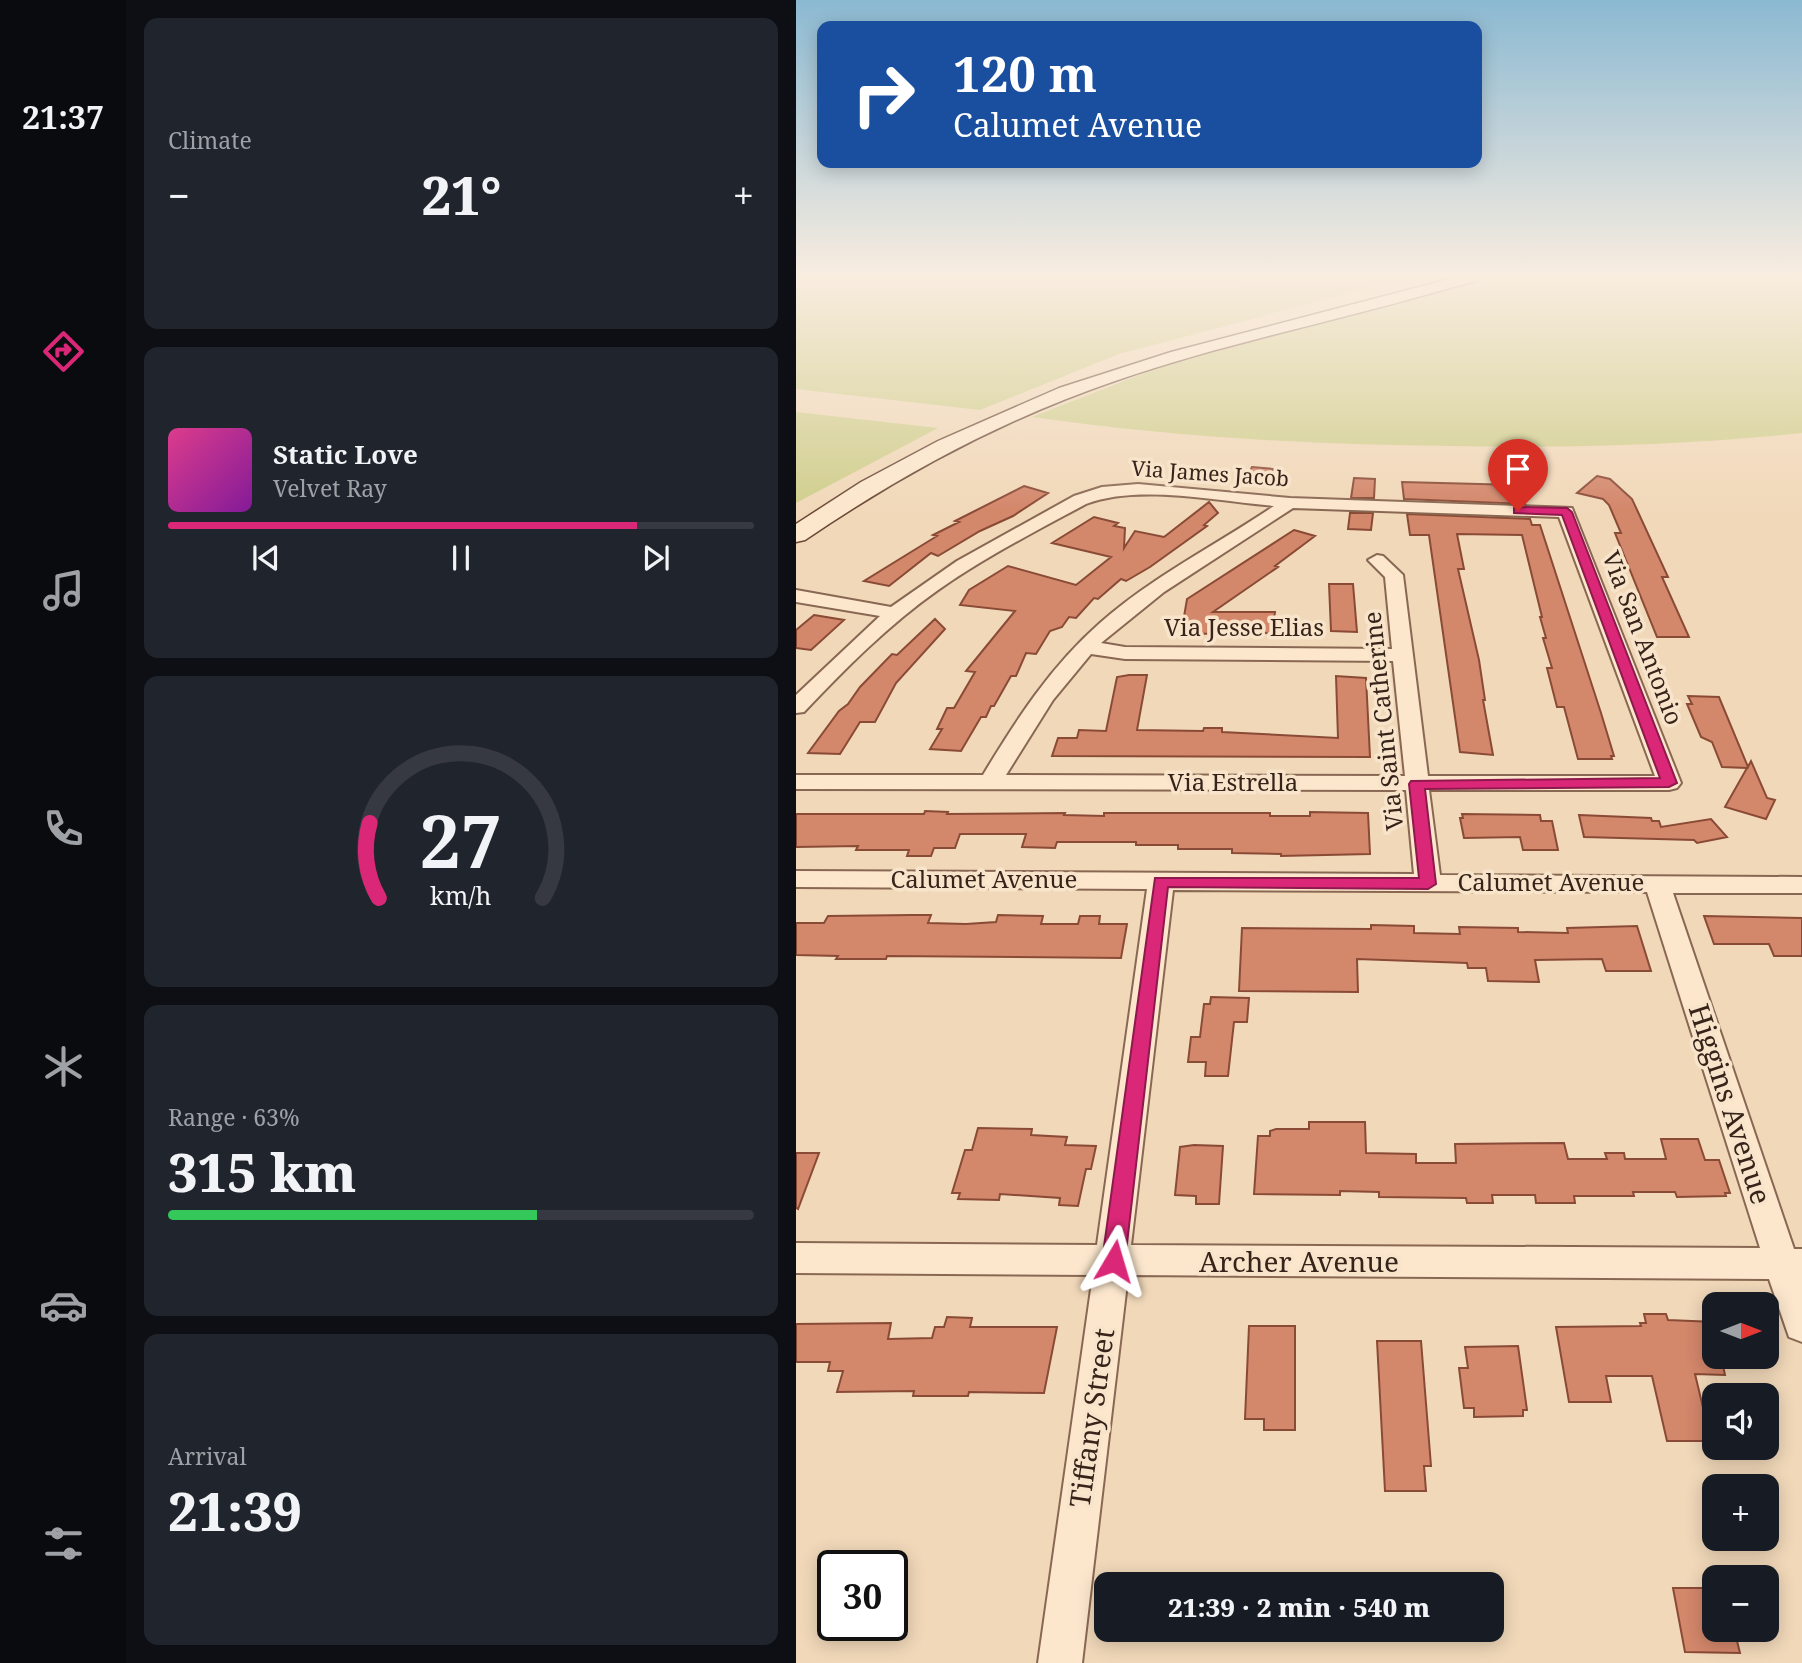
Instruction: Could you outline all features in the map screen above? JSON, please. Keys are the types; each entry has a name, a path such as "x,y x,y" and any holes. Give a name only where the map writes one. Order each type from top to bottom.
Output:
{"main road":[{"path":"796,535 831,510 917,460 989,424 1152,356"},
{"path":"796,516 862,476 941,435 1035,395 1180,356"}],"street":[{"name":"Via James Jacob","path":"796,707 847,655 895,613 963,565 1080,500 1102,492 1138,489 1290,503 1567,512"},
{"path":"990,783 1039,703 1086,647 1126,611 1290,503"},
{"name":"Via San Antonio","path":"1567,512 1669,783"},
{"name":"Via Saint Catherine","path":"1377,560 1394,575 1428,884"},
{"path":"796,596 895,613"},
{"name":"Via Jesse Elias","path":"1086,647 1126,653 1403,655"},
{"name":"Via Estrella","path":"796,782 1669,783"},
{"name":"Calumet Avenue","path":"796,879 1802,885"},
{"name":"Tiffany Street","path":"1060,1663 1161,882"},
{"name":"Higgins Avenue","path":"1657,883 1792,1264 1802,1325"},
{"name":"Archer Avenue","path":"796,1258 1792,1264"}],"shaded area":[{"path":"796,356 1115,356 980,410 796,389"},
{"path":"1202,356 1802,356 1802,433 1628,445 1400,445 1190,435 1032,417 1157,368"},
{"path":"796,412 938,428 796,503"}],"building":[{"path":"1252,467 1274,469 1265,485 1243,484"},
{"path":"1597,476 1610,479 1632,499 1668,577 1662,577 1689,637 1657,637 1615,533 1621,533 1609,505 1603,499 1577,493"},
{"path":"1354,478 1375,479 1374,498 1351,498"},
{"path":"1402,482 1518,485 1525,504 1404,499"},
{"path":"1024,486 1048,493 1013,516 980,531 938,556 931,553 889,586 864,581 937,536 933,535 959,522 955,521"},
{"path":"1209,502 1218,513 1204,525 1207,526 1150,567 1126,581 1121,579 1098,599 1094,598 1076,618 1069,617 1062,627 1050,631 1036,654 1026,653 1016,676 1011,676 994,706 991,706 986,717 981,717 961,751 930,749 942,729 937,729 947,708 954,708 975,672 966,671 1015,611 960,605 969,590 1008,566 1076,585 1111,557 1052,543 1094,517 1118,523 1114,526 1125,528 1124,548 1135,531 1164,537"},
{"path":"1350,513 1373,513 1371,530 1348,529"},
{"path":"1407,514 1530,519 1532,525 1540,525 1601,713 1614,756 1611,756 1612,759 1578,759 1564,707 1557,707 1547,668 1552,668 1543,638 1546,638 1542,617 1522,535 1457,534 1464,569 1458,569 1479,660 1493,755 1460,752 1429,535 1410,535"},
{"path":"1294,530 1315,536 1275,566 1278,567 1213,612 1275,612 1272,633 1181,634 1187,599"},
{"path":"1329,584 1353,584 1357,632 1331,631"},
{"path":"814,615 844,620 811,650 796,648 796,630"},
{"path":"935,619 945,629 896,683 875,722 860,722 840,754 808,753 860,687 892,654 897,655"},
{"path":"1147,675 1137,730 1203,731 1204,728 1222,728 1222,732 1338,738 1336,676 1366,678 1370,757 1052,756 1058,738 1077,738 1079,730 1106,731 1117,677"},
{"path":"1688,696 1719,697 1748,767 1751,761 1767,798 1775,800 1766,819 1725,807 1747,768 1722,767 1712,742 1701,737 1687,704 1692,704"},
{"path":"925,811 948,812 947,814 1065,813 1064,815 1104,816 1104,813 1270,813 1270,816 1310,816 1310,812 1368,813 1370,854 1281,856 1232,853 1232,849 1178,849 1178,845 1136,845 1136,842 1057,842 1055,848 1022,847 1026,834 960,834 955,848 934,848 931,856 907,856 909,850 856,850 858,846 796,847 796,814 924,814"},
{"path":"1462,814 1540,815 1541,821 1552,821 1558,850 1523,850 1520,837 1464,838 1460,818 1463,818"},
{"path":"1579,815 1651,818 1652,821 1659,821 1661,827 1711,819 1727,837 1697,843 1694,840 1584,837"},
{"path":"931,915 928,923 996,922 998,915 1043,916 1041,924 1078,924 1080,916 1100,916 1099,924 1127,924 1121,958 887,956 886,959 836,959 838,956 796,955 796,923 824,923 828,916"},
{"path":"1704,916 1802,918 1802,956 1774,956 1769,944 1714,944"},
{"path":"1371,925 1414,926 1414,933 1460,934 1459,927 1518,928 1518,932 1568,933 1567,928 1637,926 1651,971 1606,971 1602,959 1535,960 1539,982 1488,981 1486,968 1468,968 1467,963 1357,959 1358,992 1239,991 1242,928 1371,929"},
{"path":"1211,997 1249,998 1247,1022 1234,1022 1228,1076 1205,1076 1206,1062 1188,1062 1191,1037 1200,1037 1204,1004 1210,1004"},
{"path":"1309,1122 1365,1122 1366,1153 1416,1154 1416,1163 1456,1163 1455,1144 1564,1143 1568,1159 1607,1159 1605,1153 1624,1153 1625,1159 1666,1159 1661,1139 1698,1139 1705,1160 1719,1160 1730,1193 1725,1193 1726,1196 1677,1197 1675,1192 1633,1192 1634,1196 1574,1196 1575,1203 1536,1203 1535,1195 1492,1195 1493,1203 1467,1203 1466,1198 1379,1197 1379,1192 1340,1191 1340,1195 1254,1194 1258,1136 1270,1136 1270,1131 1276,1129 1309,1129"},
{"path":"978,1128 1032,1129 1031,1135 1067,1137 1065,1145 1096,1146 1091,1169 1086,1169 1078,1206 1059,1205 1060,1198 1000,1194 999,1200 958,1199 960,1193 952,1193 965,1150 972,1150"},
{"path":"1223,1146 1219,1204 1196,1204 1196,1196 1175,1195 1180,1147"},
{"path":"796,1153 819,1153 798,1209 796,1208"},
{"path":"1644,1314 1666,1314 1668,1320 1702,1321 1702,1369 1724,1369 1725,1375 1695,1374 1702,1403 1702,1441 1667,1441 1652,1376 1606,1376 1611,1402 1569,1402 1556,1327 1641,1326 1640,1323 1646,1323"},
{"path":"947,1317 972,1318 970,1327 1057,1327 1044,1393 969,1392 968,1396 913,1396 914,1391 837,1392 843,1371 828,1371 830,1362 796,1362 796,1324 891,1323 888,1339 932,1338 935,1327 944,1327"},
{"path":"1249,1326 1295,1326 1295,1430 1264,1430 1264,1419 1245,1419"},
{"path":"1377,1341 1421,1341 1431,1466 1424,1466 1426,1491 1385,1491"},
{"path":"1518,1346 1527,1410 1523,1410 1523,1416 1474,1417 1474,1408 1464,1408 1459,1368 1468,1368 1465,1347"},
{"path":"1673,1588 1702,1588 1702,1642 1737,1642 1740,1653 1685,1652"}],"route":[{"path":"1114,1261 1161,882 1428,884 1416,784 1669,783 1567,512 1518,511"}]}
